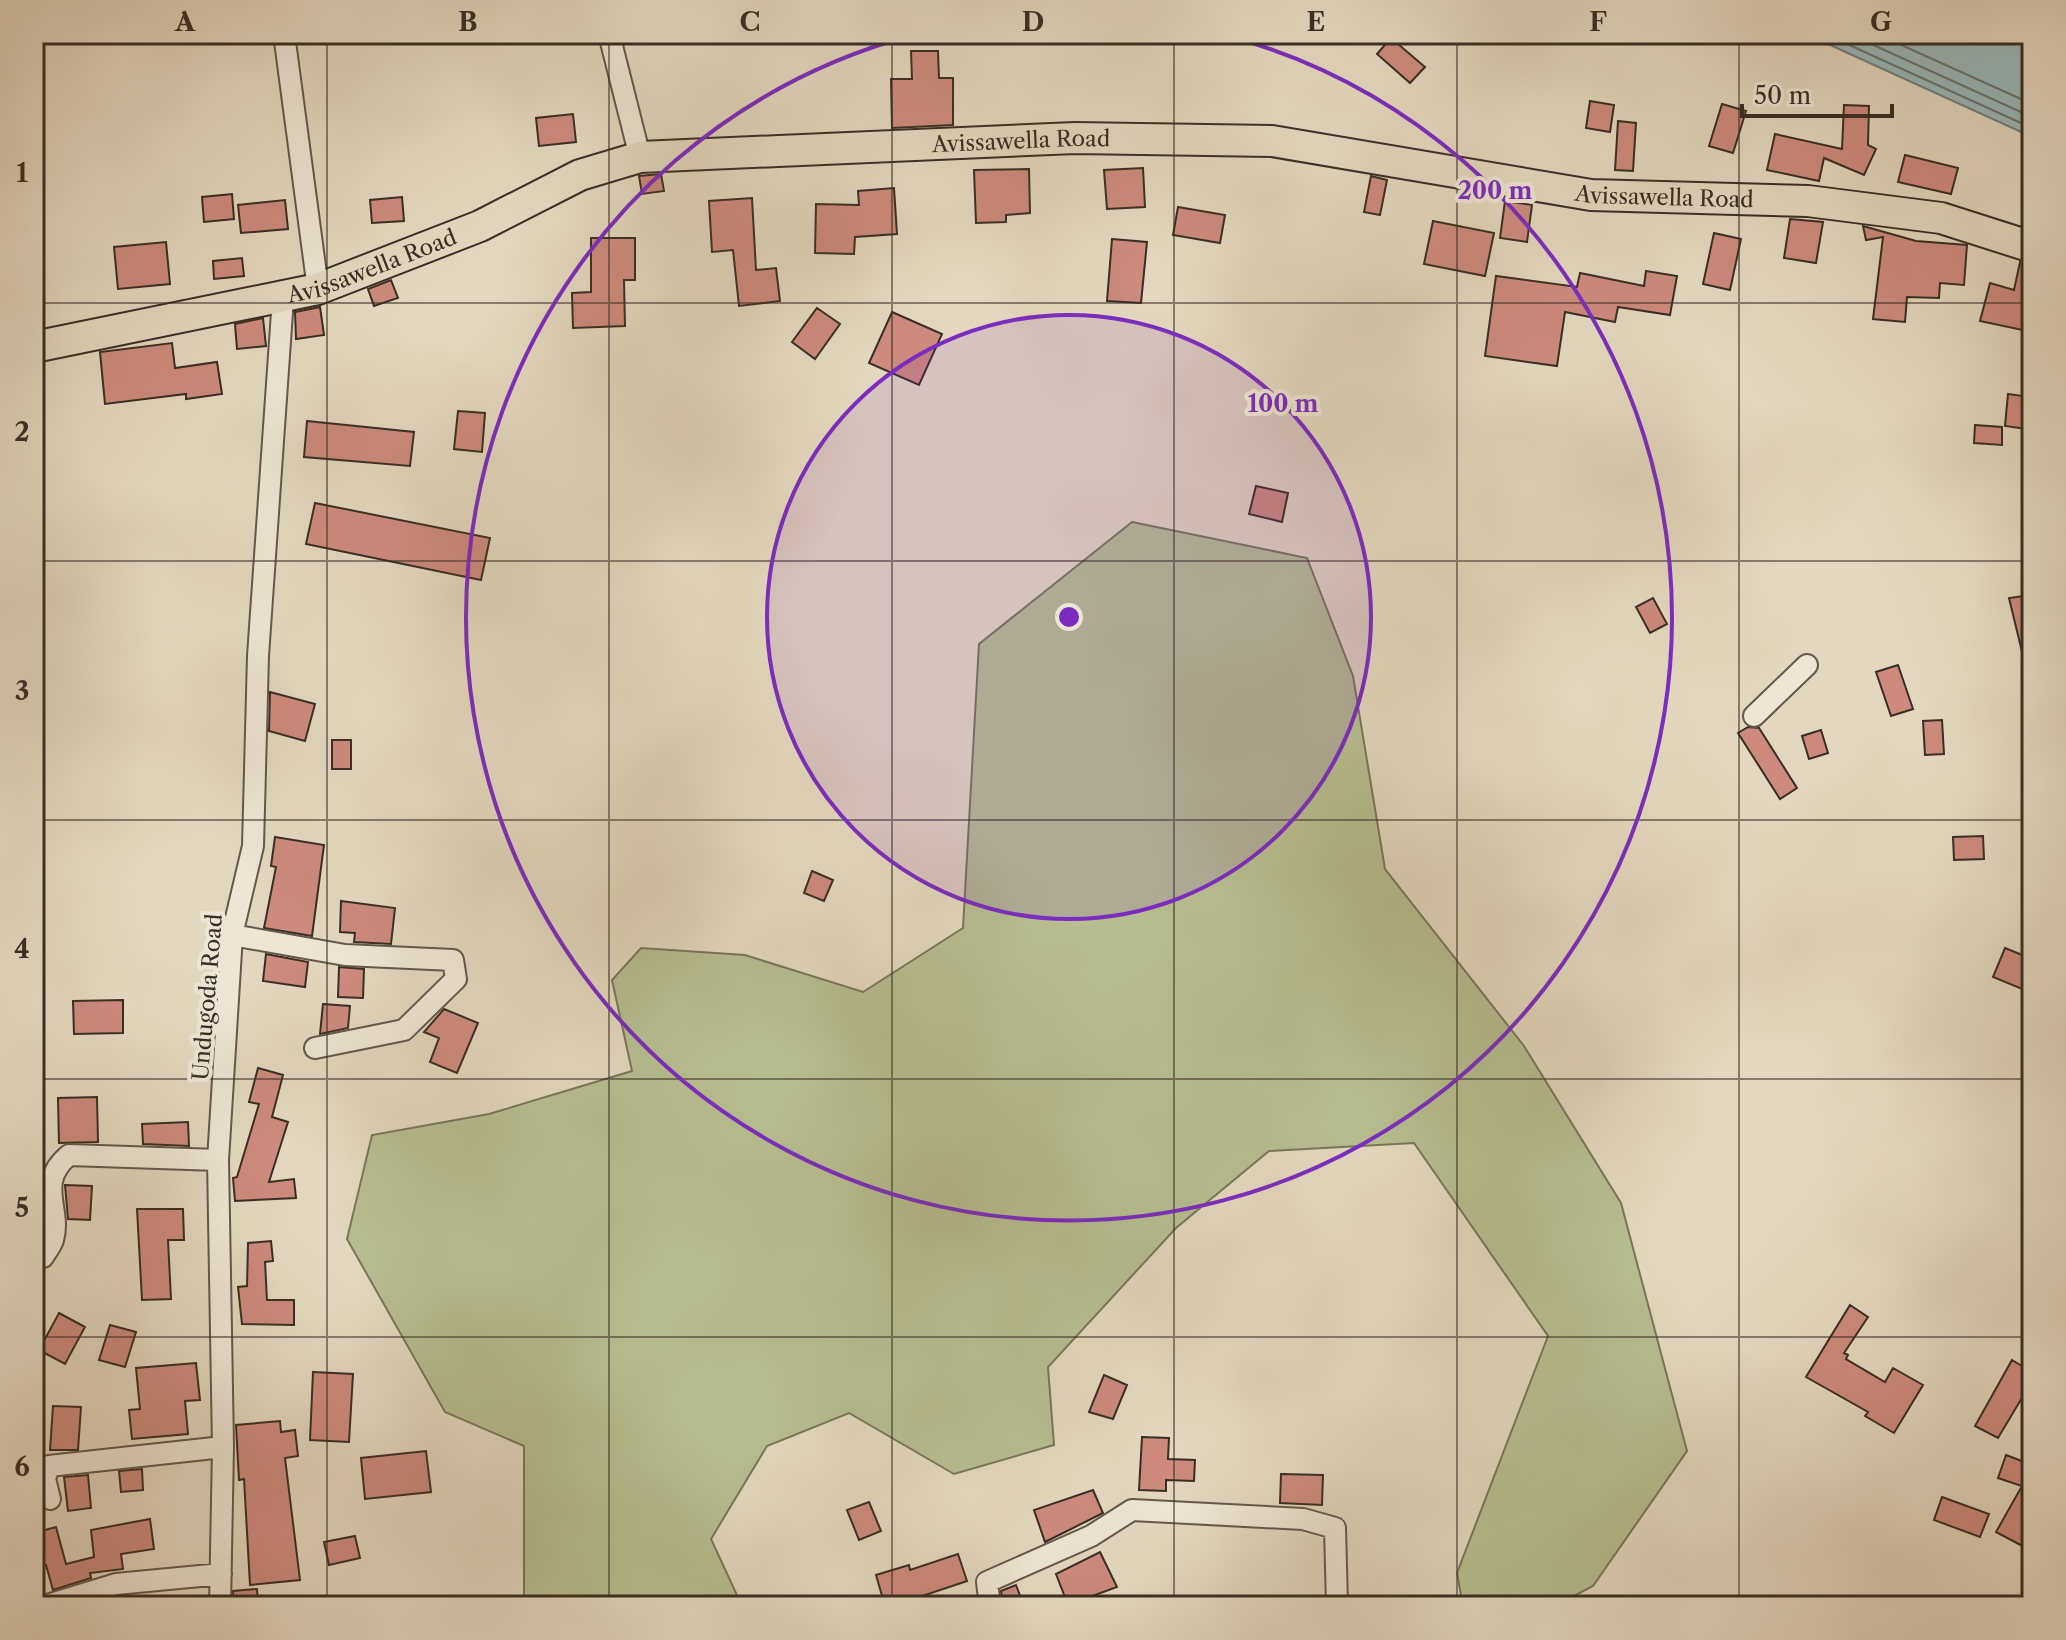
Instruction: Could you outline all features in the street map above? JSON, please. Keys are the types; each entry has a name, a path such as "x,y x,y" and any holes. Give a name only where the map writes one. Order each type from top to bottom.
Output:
{"main road":[{"name":"Avissawella Road","path":"34,347 318,289 480,226 580,175 640,157 1075,138 1272,141 1591,195 1808,201 1941,218 2032,247"}],"street":[{"path":"284,34 318,289"},
{"path":"609,34 640,157"},
{"name":"Undugoda Road","path":"220,1606 223,1447 218,1160 232,935 253,846 258,656 283,298"},
{"path":"1754,716 1807,665"},
{"path":"232,935 345,955 453,960 456,979 404,1030 315,1048"},
{"path":"43,1257 54,1239 49,1194 56,1166 69,1155 218,1160"},
{"path":"50,1499 45,1479 49,1466 223,1447"},
{"path":"990,1606 987,1582 1091,1536 1132,1510 1303,1519 1335,1528 1337,1606"},
{"path":"44,1606 116,1584 221,1574"}],"green space":[{"path":"1132,522 1307,558 1353,676 1385,869 1524,1046 1621,1203 1687,1451 1593,1586 1555,1606 1463,1606 1457,1573 1548,1336 1414,1143 1269,1151 1176,1228 1048,1367 1054,1445 954,1474 849,1413 767,1446 711,1539 742,1606 524,1606 524,1446 445,1412 347,1239 372,1135 489,1114 632,1071 612,980 641,948 745,955 863,992 963,928 979,644"}],"water":[{"path":"1806,34 2032,34 2032,137"}],"building":[{"path":"1391,38 1425,67 1410,83 1377,54"},
{"path":"911,51 938,51 939,78 953,78 953,125 892,128 891,79 912,79"},
{"path":"1590,101 1614,105 1610,132 1586,128"},
{"path":"1722,104 1746,111 1733,153 1709,146"},
{"path":"1844,105 1869,106 1868,145 1876,149 1864,175 1824,158 1819,181 1767,170 1775,134 1842,149"},
{"path":"573,114 576,142 539,146 536,118"},
{"path":"1618,121 1636,123 1633,171 1615,170"},
{"path":"1905,155 1958,168 1951,194 1898,182"},
{"path":"1143,168 1145,207 1107,209 1104,170"},
{"path":"1029,169 1030,213 1006,215 1006,222 976,223 974,170"},
{"path":"661,174 664,191 642,194 639,176"},
{"path":"1371,176 1387,180 1380,215 1364,212"},
{"path":"894,188 897,234 855,237 854,254 815,253 816,204 859,205 858,191"},
{"path":"232,194 234,219 204,222 202,197"},
{"path":"402,197 404,221 372,223 370,200"},
{"path":"752,198 756,270 776,268 780,301 739,306 733,250 712,252 709,201"},
{"path":"285,200 288,229 241,233 238,205"},
{"path":"1505,201 1532,205 1527,242 1500,238"},
{"path":"1178,207 1225,215 1220,243 1173,235"},
{"path":"1790,219 1823,222 1816,263 1784,258"},
{"path":"1433,221 1494,233 1485,276 1424,264"},
{"path":"1863,226 1916,241 1967,245 1964,285 1940,283 1939,298 1907,297 1905,322 1873,319 1883,237 1866,240"},
{"path":"1714,233 1741,239 1730,290 1703,284"},
{"path":"591,238 635,238 635,280 624,280 625,326 573,328 572,293 591,292"},
{"path":"1112,239 1147,242 1141,303 1107,301"},
{"path":"166,242 170,284 118,289 114,247"},
{"path":"242,258 244,276 214,279 213,261"},
{"path":"2020,262 2032,264 2032,332 1980,321 1990,283 2014,290"},
{"path":"1646,271 1677,276 1670,315 1618,307 1615,322 1565,312 1557,366 1485,356 1496,276 1577,287 1580,273 1644,286"},
{"path":"391,280 398,298 374,306 368,289"},
{"path":"320,307 324,335 296,339 295,312"},
{"path":"817,308 840,324 815,359 792,342"},
{"path":"892,312 942,334 919,385 869,363"},
{"path":"263,318 266,346 237,349 235,324"},
{"path":"172,343 175,368 217,362 222,394 186,399 186,394 105,404 100,352"},
{"path":"2008,394 2031,397 2027,429 2005,426"},
{"path":"458,411 485,413 482,452 454,449"},
{"path":"307,421 414,432 410,466 304,457"},
{"path":"1975,425 2002,427 2002,445 1974,443"},
{"path":"1256,486 1288,493 1282,522 1249,514"},
{"path":"315,503 490,538 481,580 306,544"},
{"path":"2032,595 2032,667 2026,668 2009,598"},
{"path":"1653,598 1667,624 1650,633 1636,607"},
{"path":"1898,665 1913,709 1891,716 1876,672"},
{"path":"270,692 315,704 305,741 269,731"},
{"path":"1942,720 1944,754 1925,755 1923,721"},
{"path":"1748,727 1759,728 1797,788 1780,799 1738,733"},
{"path":"1821,730 1828,753 1809,759 1802,736"},
{"path":"332,740 351,740 351,769 332,769"},
{"path":"1983,836 1984,859 1954,860 1953,837"},
{"path":"275,837 324,845 312,936 264,928 276,867 271,866"},
{"path":"812,871 833,880 824,901 804,893"},
{"path":"341,901 395,908 391,944 354,942 355,933 340,932"},
{"path":"2005,948 2032,959 2032,978 2027,991 1993,977"},
{"path":"266,954 308,962 305,987 263,981"},
{"path":"339,967 364,969 363,998 338,997"},
{"path":"123,1000 123,1033 74,1034 73,1001"},
{"path":"323,1004 350,1006 348,1028 320,1034"},
{"path":"444,1009 478,1023 457,1073 430,1062 439,1038 424,1032"},
{"path":"258,1068 283,1075 272,1117 288,1122 269,1182 294,1179 296,1198 235,1201 233,1178 237,1177 259,1104 249,1102"},
{"path":"97,1097 98,1142 59,1143 58,1098"},
{"path":"188,1122 189,1146 143,1144 142,1124"},
{"path":"65,1185 92,1186 90,1220 68,1219"},
{"path":"137,1209 183,1209 184,1240 168,1240 171,1299 142,1300"},
{"path":"271,1241 273,1261 265,1262 267,1300 294,1300 294,1325 242,1324 238,1287 247,1286 248,1243"},
{"path":"1850,1305 1868,1317 1844,1353 1848,1355 1846,1359 1885,1382 1893,1368 1923,1385 1894,1433 1865,1416 1868,1412 1806,1377"},
{"path":"59,1313 85,1327 65,1364 39,1350"},
{"path":"110,1325 136,1332 125,1367 99,1360"},
{"path":"2012,1360 2032,1372 2032,1381 1998,1438 1975,1426"},
{"path":"196,1363 200,1400 185,1401 188,1434 132,1439 129,1410 140,1409 136,1368"},
{"path":"313,1372 353,1374 349,1442 310,1440"},
{"path":"1104,1375 1127,1385 1113,1419 1089,1412"},
{"path":"53,1406 81,1407 78,1450 50,1450"},
{"path":"280,1421 281,1432 295,1430 298,1456 285,1458 300,1580 250,1585 244,1479 239,1480 236,1425"},
{"path":"1142,1437 1169,1438 1168,1459 1195,1460 1194,1481 1166,1480 1166,1491 1139,1490"},
{"path":"426,1451 431,1492 365,1499 361,1458"},
{"path":"2006,1455 2032,1465 2032,1551 1996,1532 2022,1486 1998,1478"},
{"path":"142,1469 143,1490 121,1492 119,1471"},
{"path":"1281,1474 1323,1475 1322,1505 1280,1503"},
{"path":"88,1475 91,1508 68,1511 64,1477"},
{"path":"1093,1490 1103,1513 1045,1542 1034,1510"},
{"path":"1942,1497 1989,1514 1980,1537 1934,1520"},
{"path":"869,1502 881,1531 859,1540 847,1510"},
{"path":"150,1519 154,1549 121,1554 123,1569 90,1573 91,1578 53,1590 46,1565 34,1569 34,1533 56,1527 66,1564 94,1557 91,1530"},
{"path":"355,1536 360,1558 329,1565 324,1542"},
{"path":"1100,1552 1117,1587 1068,1605 1056,1574"},
{"path":"958,1554 967,1581 919,1597 921,1602 908,1606 885,1606 876,1575 909,1565 910,1570"},
{"path":"1016,1585 1024,1606 1003,1606 1001,1591"},
{"path":"257,1589 258,1606 234,1606 233,1591"}]}
